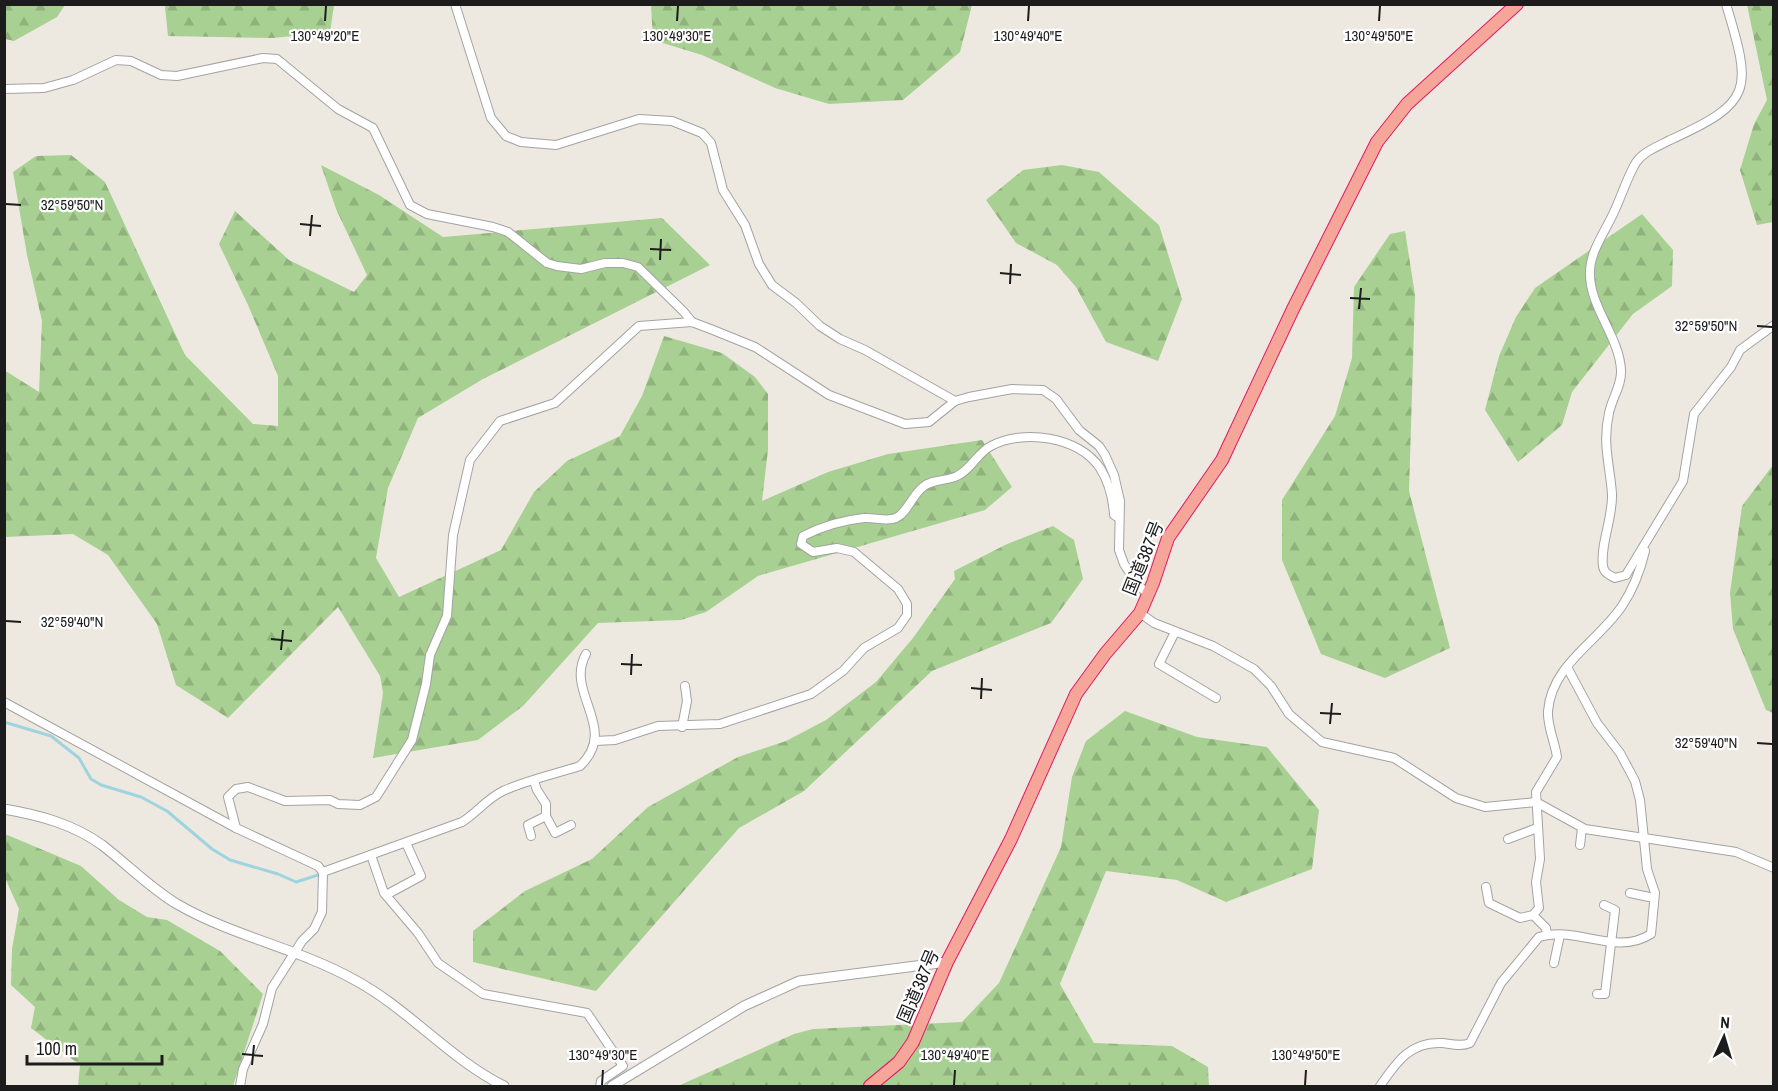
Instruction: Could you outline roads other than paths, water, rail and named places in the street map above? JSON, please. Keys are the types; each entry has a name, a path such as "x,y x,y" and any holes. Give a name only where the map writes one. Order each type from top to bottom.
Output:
{"highway":[{"name":"国道387号","path":"870,1086 899,1062 913,1042 947,963 1011,839 1076,694 1105,654 1140,613 1168,537 1222,460 1293,309 1377,142 1407,104 1517,4"}],"street":[{"path":"455,4 491,118 507,136 521,142 556,145 639,119 672,121 702,133 711,143 723,190 745,225 759,264 772,285 796,303 820,326 840,339 865,350 955,401"},
{"path":"1726,4 1739,48 1742,73 1740,93 1727,110 1704,125 1648,150 1635,164 1594,253 1590,271 1593,294 1618,354 1621,370 1619,384 1609,412 1605,456 1612,494 1610,524 1604,556 1606,573 1615,578 1626,575 1683,481 1694,414 1731,367 1740,350 1759,333 1773,326"},
{"path":"4,89 44,88 73,80 116,60 131,61 161,75 177,76 263,58 277,59 339,109 373,128 410,205 427,214 493,226 508,232 548,263 557,266 581,269 605,263 623,263 638,267 692,322"},
{"path":"236,828 228,797 236,789 248,787 285,801 330,800 338,804 360,805 376,797 412,740 426,684 430,655 447,616 453,535 470,460 500,421 555,403 639,326 692,322 755,347 829,395 906,424 929,422 955,401 1012,389 1043,390 1056,399 1079,430 1100,446 1105,455 1114,475 1120,501 1119,550 1124,564 1138,585 1148,594"},
{"path":"595,741 615,740 657,726 720,724 811,694 843,671 864,648 898,628 907,615 904,596 854,552 837,548 813,552 801,544 802,536 812,531 866,518 889,520 897,517 922,487 964,472 989,447 1024,436 1051,439 1083,452 1098,465 1106,478 1114,515 1119,518"},
{"path":"1486,887 1489,903 1521,918 1533,915 1539,908 1536,882 1540,859 1536,792 1557,757 1548,712 1552,691 1567,667 1621,608 1639,579 1647,543 1662,514"},
{"path":"1140,613 1175,632 1213,646 1254,669 1270,686 1289,714 1322,742 1394,758 1456,798 1485,807 1536,802 1582,828 1737,852 1773,868"},
{"path":"1175,632 1159,664 1216,698"},
{"path":"322,872 462,822 478,813 487,801 503,791 580,766 595,747 592,717 582,685 582,666 586,654"},
{"path":"1380,1086 1397,1060 1411,1050 1434,1043 1470,1043 1501,983 1539,937 1547,934 1560,935 1627,944 1651,934 1654,898 1643,837 1640,800 1635,781 1620,753 1597,723 1567,667"},
{"path":"682,727 687,701 684,686"},
{"path":"4,702 236,828 318,866 322,872 322,912 314,929 294,953 272,988 263,1024 243,1068 240,1086"},
{"path":"534,781 546,804 546,816 555,832 571,825"},
{"path":"4,809 40,817 84,833 175,903 220,925 351,977 375,991 469,1067 504,1086"},
{"path":"531,836 528,825 546,816"},
{"path":"1508,839 1537,828"},
{"path":"1580,845 1582,828"},
{"path":"386,895 421,876 406,843"},
{"path":"371,855 386,895 418,933 438,963 483,994 586,1012 623,1066 602,1081 600,1086"},
{"path":"1630,893 1654,898"},
{"path":"1597,994 1605,994 1615,910 1604,906"},
{"path":"1533,915 1546,928 1547,934"},
{"path":"1554,963 1560,935"},
{"path":"612,1086 744,1006 799,981 947,963"}],"waterway":[{"path":"4,722 51,736 79,758 91,779 101,785 141,797 167,811 212,849 230,860 278,874 296,882 318,875"}]}
